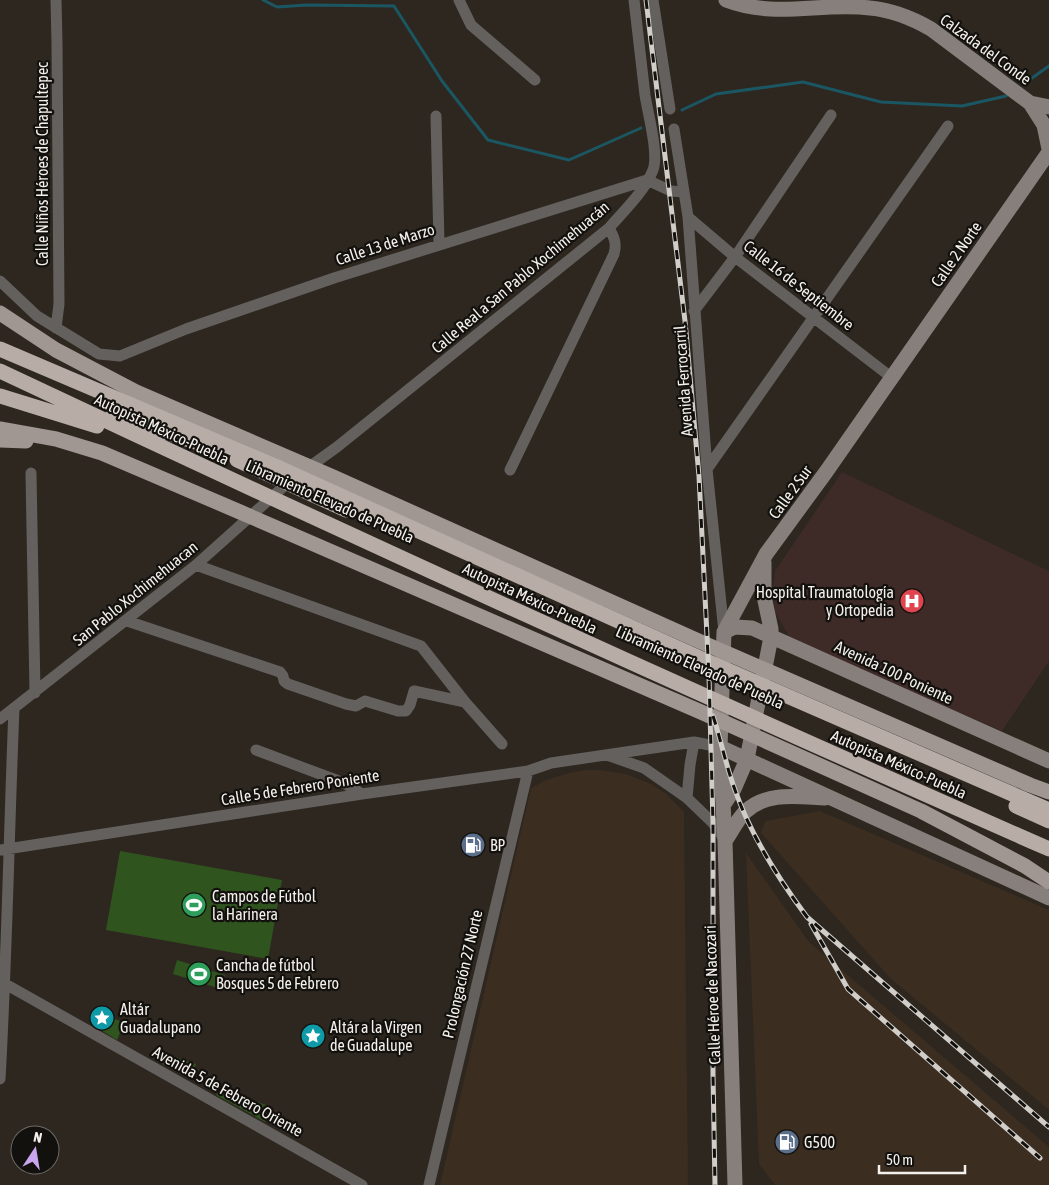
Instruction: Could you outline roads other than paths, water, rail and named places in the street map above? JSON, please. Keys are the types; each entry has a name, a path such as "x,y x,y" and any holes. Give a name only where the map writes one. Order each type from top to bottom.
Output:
{"highway":[{"name":"Autopista México-Puebla","path":"0,349 277,467 700,658 1049,810"},
{"name":"Autopista México-Puebla","path":"0,372 290,508 700,695 1049,849"},
{"name":"Libramiento Elevado de Puebla","path":"0,378 194,441 1049,821"},
{"name":"Libramiento Elevado de Puebla","path":"0,396 124,435 234,477 1049,842"}],"main road":[{"path":"0,313 27,332 71,358 136,392 333,477 701,642 1049,792"},
{"path":"0,429 35,434 76,444 102,453 240,512 701,712 921,811 1024,866 1049,882"},
{"path":"0,440 76,444"}],"street":[{"name":"Calle Niños Héroes de Chapultepec","path":"56,0 60,304 56,328"},
{"path":"459,0 471,25 535,80"},
{"name":"Calle Real a San Pablo Xochimehuacán","path":"284,484 337,447 609,228 630,204 653,171 656,158 645,93 634,0"},
{"path":"654,0 670,109"},
{"name":"Calzada del Conde","path":"726,0 740,5 768,10 850,3 914,19 931,29 1030,103 1049,107"},
{"name":"Calle 2 Norte","path":"891,377 1049,151 1044,126 1030,103"},
{"path":"694,311 735,256 832,115"},
{"path":"436,116 439,244"},
{"path":"706,469 948,126"},
{"name":"Avenida Ferrocarril","path":"674,129 688,217 706,469 724,632"},
{"path":"647,180 671,191 684,192"},
{"name":"Calle 13 de Marzo","path":"56,328 98,354 120,356 186,329 334,278 647,180"},
{"name":"Calle 16 de Septiembre","path":"688,217 813,318 891,377"},
{"path":"510,470 614,254 615,238 609,228"},
{"path":"0,281 37,316 56,328"},
{"path":"27,332 37,316"},
{"name":"Calle 2 Sur","path":"724,632 766,554 826,472 891,377"},
{"path":"31,473 35,693"},
{"name":"San Pablo Xochimehuacan","path":"0,719 196,565 284,484"},
{"path":"724,804 734,789 747,759 771,637 764,596 763,568 766,554"},
{"path":"196,565 421,646 465,702 502,744"},
{"path":"127,621 280,672 284,681 288,684 346,704 356,706 365,701 398,711 406,711 410,705 414,690 465,702"},
{"name":"Avenida 100 Poniente","path":"724,632 735,626 752,628 1049,761"},
{"name":"Calle Héroe de Nacozari","path":"724,632 720,747 726,841 735,1185"},
{"path":"0,1079 4,850 14,708"},
{"path":"687,798 694,742"},
{"name":"Calle 5 de Febrero Poniente","path":"4,850 362,794 528,771 551,763 694,742 720,747 1049,898"},
{"path":"256,750 344,783 362,794"},
{"name":"Calle 5 de Febrero Poniente","path":"605,754 644,768 687,798 713,823 726,841"},
{"name":"Prolongación 27 Norte","path":"428,1185 528,771"},
{"path":"726,841 744,813 763,800 781,797 832,798"},
{"name":"Avenida 5 de Febrero Oriente","path":"3,982 362,1185"}],"waterway":[{"path":"263,0 277,7 307,5 394,6 442,81 488,140 569,160 641,128"},
{"path":"1025,83 1049,66"},
{"path":"682,110 716,94 803,82 881,102 962,106 1006,96"}],"railway":[{"path":"646,0 685,321 699,476 709,676 713,823 715,1185"},
{"path":"713,716 741,807 757,840 776,872 807,917 1049,1127"},
{"path":"811,924 848,989 1040,1158"}],"place":[{"name":"Hospital Traumatología y Ortopedia","path":"912,601"},
{"name":"BP","path":"473,845"},
{"name":"Campos de Fútbol la Harinera","path":"194,905"},
{"name":"Cancha de fútbol Bosques 5 de Febrero","path":"199,974"},
{"name":"Altár Guadalupano","path":"102,1018"},
{"name":"Altár a la Virgen de Guadalupe","path":"313,1036"},
{"name":"G500","path":"787,1142"}]}
